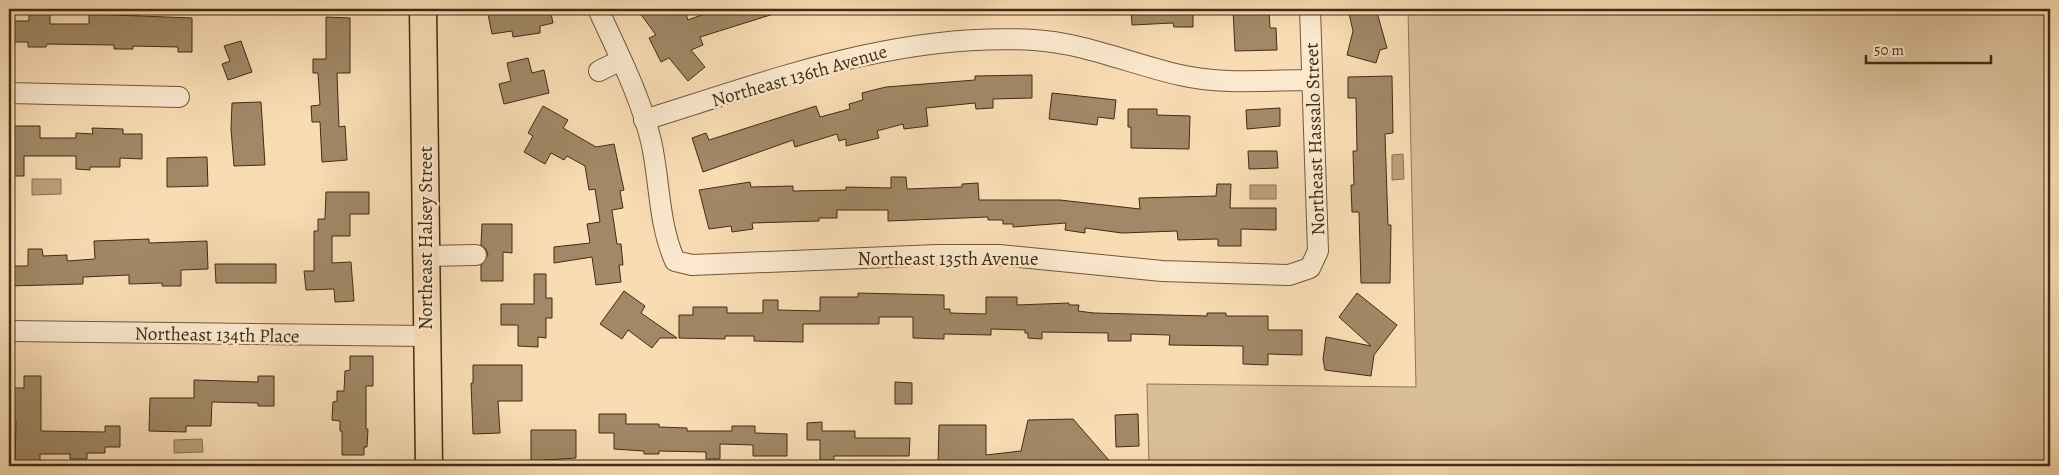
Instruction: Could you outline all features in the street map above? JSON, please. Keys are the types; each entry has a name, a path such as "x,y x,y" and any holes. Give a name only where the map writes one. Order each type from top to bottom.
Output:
{"main road":[{"name":"Northeast Halsey Street","path":"423,9 429,466"}],"street":[{"path":"598,9 621,60 644,120"},
{"name":"Northeast Hassalo Street","path":"1310,9 1318,251 1310,268"},
{"name":"Northeast 136th Avenue","path":"644,120 839,59 898,47 947,41 1036,40 1076,46 1190,76 1312,80"},
{"path":"599,71 621,60"},
{"path":"9,93 179,97"},
{"name":"Northeast 135th Avenue","path":"644,120 651,140 665,231 675,261 692,265 918,255 999,255 1162,271 1289,275 1310,268"},
{"path":"426,256 476,255"},
{"name":"Northeast 134th Place","path":"9,331 426,336"}],"shaded area":[{"path":"1408,9 2050,9 2050,466 1149,466 1147,384 1416,387"},
{"path":"1403,154 1404,179 1392,180 1392,155"},
{"path":"32,179 61,179 61,194 32,195"},
{"path":"1250,185 1276,185 1276,199 1250,199"},
{"path":"202,439 203,452 174,453 174,440"}],"building":[{"path":"487,9 550,9 553,23 540,26 540,33 513,37 512,31 492,34"},
{"path":"637,9 684,9 688,20 718,9 780,9 780,12 700,37 703,45 691,50 705,67 688,81 669,58 661,62 649,38 656,35"},
{"path":"1131,9 1193,9 1193,27 1174,27 1173,23 1132,25"},
{"path":"1233,9 1269,9 1270,28 1276,28 1277,50 1235,51"},
{"path":"1348,9 1376,9 1387,48 1380,50 1376,63 1347,55 1353,31"},
{"path":"29,11 50,11 50,24 89,24 89,14 192,18 192,52 178,52 178,47 133,46 133,49 114,49 114,45 47,44 46,47 28,47 28,42 9,42 9,21 29,21"},
{"path":"326,17 350,18 350,73 337,73 339,127 345,126 347,160 322,162 320,122 312,122 311,106 320,105 318,73 313,73 313,59 326,59"},
{"path":"241,41 252,72 228,80 222,64 230,61 224,46"},
{"path":"528,58 532,73 544,70 549,93 504,104 499,84 511,81 507,63"},
{"path":"1032,75 1032,98 993,99 993,108 976,109 975,103 926,108 928,126 904,129 903,124 877,131 879,138 846,146 846,139 839,141 837,134 795,147 793,140 703,172 692,138 706,133 709,140 816,106 820,117 850,109 849,104 863,100 862,93 886,87 975,80 975,76"},
{"path":"1392,76 1393,133 1385,134 1388,225 1391,225 1390,283 1361,283 1359,212 1352,212 1351,185 1354,185 1353,151 1357,151 1356,98 1348,98 1348,77"},
{"path":"1052,93 1116,100 1114,119 1098,117 1097,125 1049,119"},
{"path":"261,102 265,165 234,166 231,129 232,103"},
{"path":"543,106 568,120 563,128 596,147 614,144 624,190 620,191 623,208 612,210 617,244 621,244 623,265 619,265 621,282 596,285 592,257 554,263 554,247 590,243 587,224 600,222 595,189 589,190 585,166 567,156 564,160 551,153 545,164 524,152 533,136 528,133"},
{"path":"1280,108 1280,126 1247,129 1246,110"},
{"path":"1128,109 1157,109 1157,115 1190,116 1189,149 1131,148 1131,127 1128,127"},
{"path":"9,126 40,126 40,138 76,138 76,133 93,134 92,128 123,129 123,134 142,134 142,159 120,158 120,167 90,167 90,170 76,169 76,156 24,156 24,176 9,176"},
{"path":"1248,151 1277,151 1278,168 1249,169"},
{"path":"207,157 208,186 167,187 167,158"},
{"path":"891,177 906,177 907,189 962,187 962,184 978,183 979,200 1060,200 1140,209 1139,198 1216,196 1217,184 1231,184 1230,208 1276,208 1276,230 1241,229 1241,246 1218,246 1218,239 1178,240 1177,231 1122,233 1085,228 1085,233 1065,230 1066,223 1013,227 1013,224 1003,224 1003,220 988,220 988,217 888,221 888,210 837,210 837,218 819,218 819,221 752,223 753,229 732,232 731,226 709,229 699,190 750,182 751,187 793,186 793,191 846,190 846,187 891,188"},
{"path":"326,192 369,192 369,214 350,214 350,236 332,236 332,263 351,262 354,301 335,302 334,289 306,290 304,271 314,271 314,231 318,231 318,219 325,219"},
{"path":"482,224 512,224 512,253 503,252 503,281 481,281 481,265 488,255 486,249 481,245"},
{"path":"149,239 149,243 207,241 208,269 181,270 181,286 162,286 162,283 129,284 129,275 83,277 83,284 9,286 9,266 28,266 28,249 42,249 43,256 67,255 67,261 95,259 94,241"},
{"path":"215,264 276,264 276,283 216,283"},
{"path":"534,274 546,274 546,298 552,298 552,318 546,318 546,338 538,337 538,347 518,346 518,325 501,325 501,304 534,304"},
{"path":"624,291 645,306 641,313 677,338 660,338 652,348 628,330 622,339 600,324"},
{"path":"858,293 944,295 944,309 950,309 950,313 986,314 986,297 1017,297 1017,305 1069,303 1069,305 1079,305 1078,311 1094,313 1207,316 1207,313 1226,313 1226,316 1268,316 1268,330 1302,330 1302,355 1268,354 1268,365 1243,364 1243,346 1169,345 1170,335 1131,334 1131,341 1108,341 1108,333 1042,332 1042,339 1028,338 1028,333 1025,333 1025,330 991,329 991,335 944,334 944,339 913,338 913,317 879,317 879,324 803,324 803,342 754,341 754,336 725,336 725,339 679,338 679,315 693,315 693,307 727,307 727,313 763,313 763,300 778,300 778,310 820,311 820,297 858,297"},
{"path":"1357,293 1397,325 1374,355 1371,376 1325,370 1323,359 1326,337 1371,346 1339,317"},
{"path":"350,356 373,356 373,386 366,386 366,429 368,429 367,447 364,447 364,455 342,455 340,421 332,420 333,402 337,401 337,391 344,391 345,371 350,370"},
{"path":"473,365 522,365 522,401 498,401 500,433 473,434 471,383 473,383"},
{"path":"24,376 41,376 41,431 105,432 105,426 120,426 120,447 105,447 105,453 87,453 87,459 70,459 70,454 40,454 40,466 15,466 16,421 9,421 9,388 24,388"},
{"path":"258,376 274,376 274,406 258,406 258,403 212,402 211,426 186,426 186,432 149,431 150,398 194,398 194,380 258,382"},
{"path":"895,382 912,383 912,404 895,404"},
{"path":"599,414 626,414 626,424 659,424 659,427 687,428 687,431 732,431 732,426 755,426 755,433 787,434 787,456 753,456 753,445 720,444 720,459 706,459 706,452 659,451 659,454 644,454 644,451 614,449 614,433 599,433"},
{"path":"1138,414 1139,446 1116,447 1115,415"},
{"path":"1073,419 1114,466 938,466 939,425 986,425 986,455 1021,451 1028,420"},
{"path":"822,422 822,431 855,431 855,438 910,438 909,456 834,456 834,460 820,460 820,440 807,440 807,423"},
{"path":"531,430 576,430 576,458 531,461"}]}
